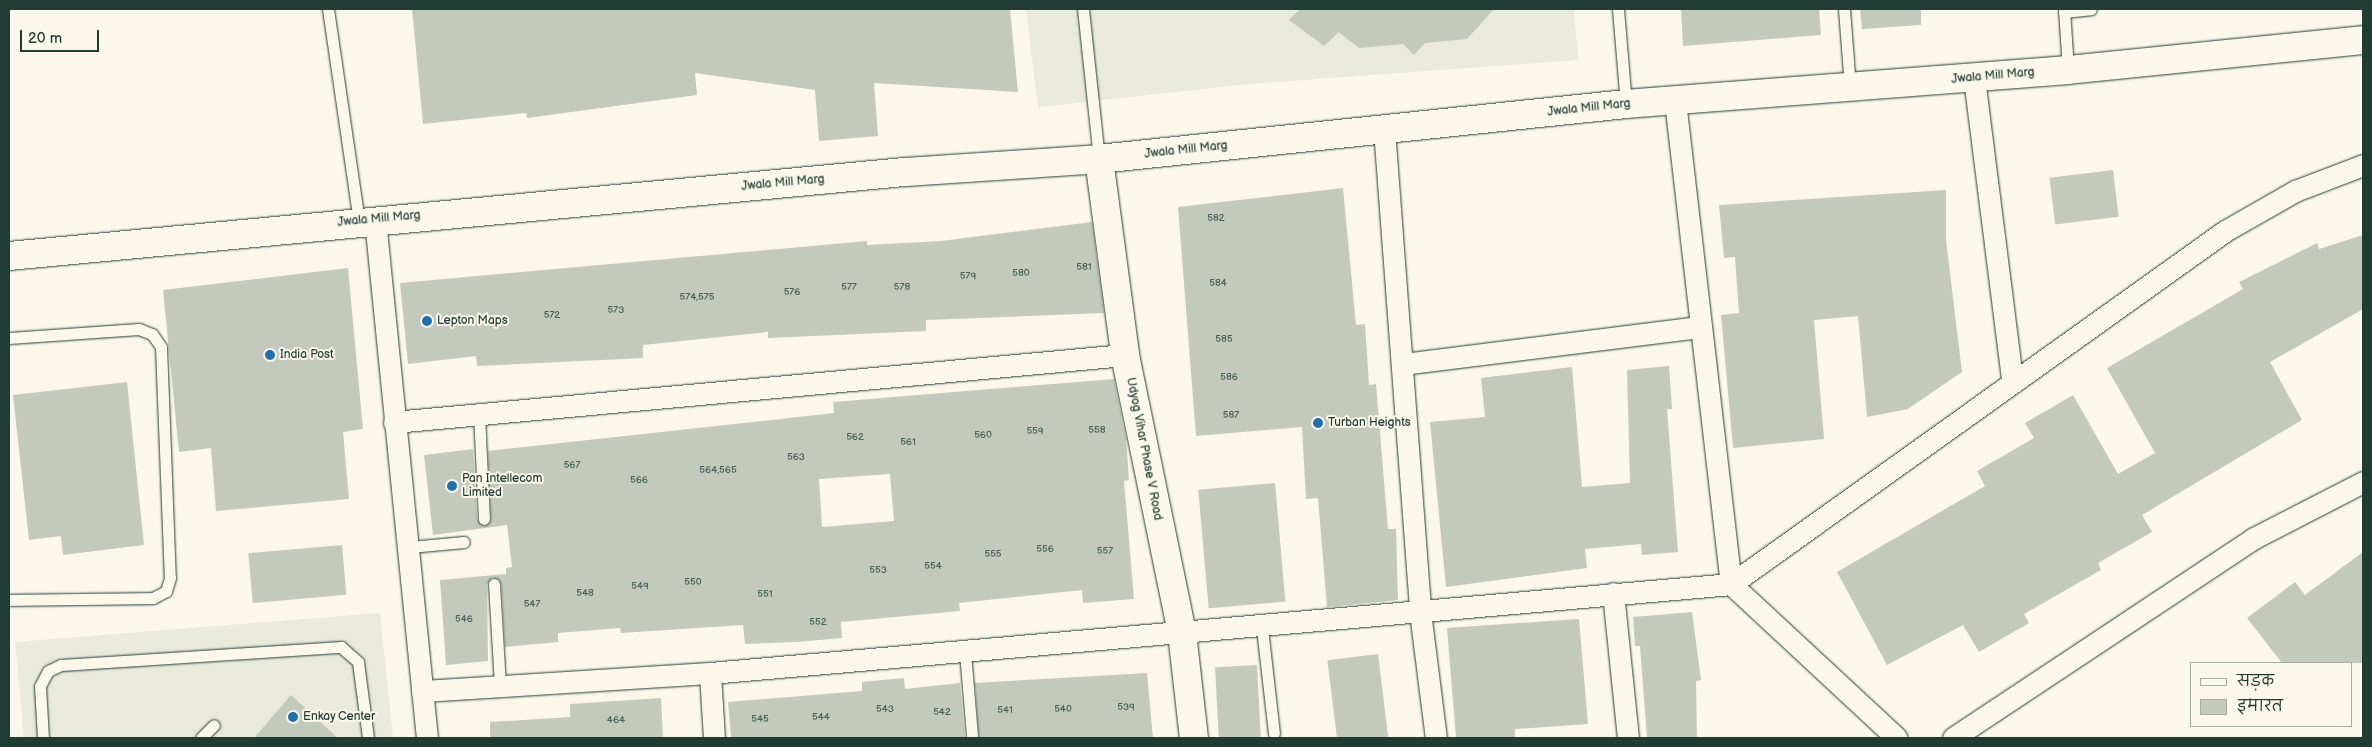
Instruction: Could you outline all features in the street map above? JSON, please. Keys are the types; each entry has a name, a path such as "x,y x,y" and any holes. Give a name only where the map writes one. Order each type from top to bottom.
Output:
{"street":[{"name":"Jwala Mill Marg","path":"9,256 367,220 905,172 1099,159 1626,104 2068,70 2363,40"},
{"path":"1974,78 2012,379"},
{"path":"1674,101 1731,584 1897,738"},
{"path":"1384,129 1420,612 1436,738"},
{"name":"Udyog Vihar Phase V Road","path":"1099,159 1125,355 1182,633 1194,738"},
{"path":"422,692 710,673 1182,633 1262,628 1613,593 1731,584 2012,379 2225,231 2295,191 2363,165"},
{"path":"367,220 410,547 426,738"},
{"path":"1402,364 1701,327"},
{"path":"394,422 1125,355"},
{"path":"1953,738 2254,538 2363,482"},
{"path":"1613,593 1628,738"},
{"path":"710,673 714,738"}],"lane":[{"path":"328,9 367,220"},
{"path":"1083,9 1099,159"},
{"path":"1618,9 1626,104"},
{"path":"1844,9 1850,88"},
{"path":"2068,70 2064,10 2092,9"},
{"path":"9,338 139,329 152,334 161,347 170,578 166,591 153,598 9,600"},
{"path":"479,414 484,519"},
{"path":"410,547 464,542"},
{"path":"494,584 500,686"},
{"path":"1262,628 1274,733"},
{"path":"43,738 40,686 48,671 61,665 341,648 358,662 368,738"},
{"path":"965,652 972,736"},
{"path":"201,738 214,725"}],"shaded area":[{"path":"1026,9 1574,9 1578,60 1249,84 1038,107"},
{"path":"380,613 393,738 24,738 15,642"}],"building":[{"path":"412,9 1010,9 1018,92 874,83 878,136 819,141 815,90 695,73 697,95 527,118 526,113 423,124"},
{"path":"1300,9 1494,9 1467,39 1425,43 1414,55 1403,44 1359,48 1339,32 1324,46 1289,20"},
{"path":"1681,9 1819,9 1821,35 1683,46"},
{"path":"1860,9 1921,9 1921,25 1862,29"},
{"path":"2113,170 2119,217 2055,224 2049,178"},
{"path":"1343,188 1356,325 1365,324 1369,385 1376,384 1388,529 1396,529 1398,600 1327,607 1318,498 1306,499 1302,427 1196,436 1178,207"},
{"path":"1946,190 1946,240 1962,372 1908,409 1867,417 1858,316 1814,320 1824,439 1733,448 1721,315 1739,313 1735,257 1724,258 1719,205"},
{"path":"1092,222 1104,313 926,320 926,331 768,338 768,332 643,345 643,358 477,366 476,356 408,364 400,283 867,241 867,245 941,241"},
{"path":"2363,235 2363,309 2270,362 2302,420 2142,515 2152,532 2098,563 2101,570 2024,614 2029,623 1979,652 1963,625 1887,665 1837,572 1985,486 1977,471 2034,438 2025,423 2073,395 2118,474 2155,453 2107,368 2243,289 2239,282 2317,243 2319,249"},
{"path":"348,268 363,429 343,432 349,499 216,511 211,448 179,452 163,290"},
{"path":"1669,366 1672,409 1667,409 1678,552 1642,555 1641,544 1585,549 1587,568 1446,587 1430,422 1485,417 1481,378 1572,367 1582,487 1630,483 1627,370"},
{"path":"1114,379 1126,439 1129,480 1124,481 1134,599 1083,603 1082,590 959,603 960,611 841,622 842,638 797,642 745,644 743,625 621,633 620,628 558,633 558,642 505,647 501,584 493,577 487,584 488,661 446,665 440,580 506,574 506,568 512,567 507,525 433,535 424,455 473,449 477,519 485,526 491,519 488,451 834,413 833,402","holes":["890,474 894,521 822,527 819,479"]},
{"path":"127,382 144,545 63,555 61,536 29,540 13,395"},
{"path":"1275,483 1285,602 1209,608 1198,490"},
{"path":"342,545 346,595 253,603 248,553"},
{"path":"2363,552 2363,663 2281,662 2247,618 2295,582 2305,595"},
{"path":"1692,612 1701,680 1696,681 1697,738 1647,738 1640,646 1635,646 1633,617"},
{"path":"1579,619 1588,724 1515,729 1515,738 1456,738 1447,628"},
{"path":"1378,654 1388,738 1337,738 1327,660"},
{"path":"1257,665 1261,738 1219,738 1215,667"},
{"path":"1147,673 1153,738 979,738 975,683"},
{"path":"904,678 905,689 960,683 965,738 731,738 728,702 862,691 862,682"},
{"name":"Enkay Center","path":"291,695 338,738 254,738"},
{"path":"661,698 663,738 490,738 490,722 570,717 570,704"}],"place":[{"name":"Lepton Maps","path":"427,321"},
{"name":"India Post","path":"270,355"},
{"name":"Turban Heights","path":"1318,423"},
{"name":"Pan Intellecom Limited","path":"452,486"},
{"name":"Enkay Center","path":"293,717"}]}
